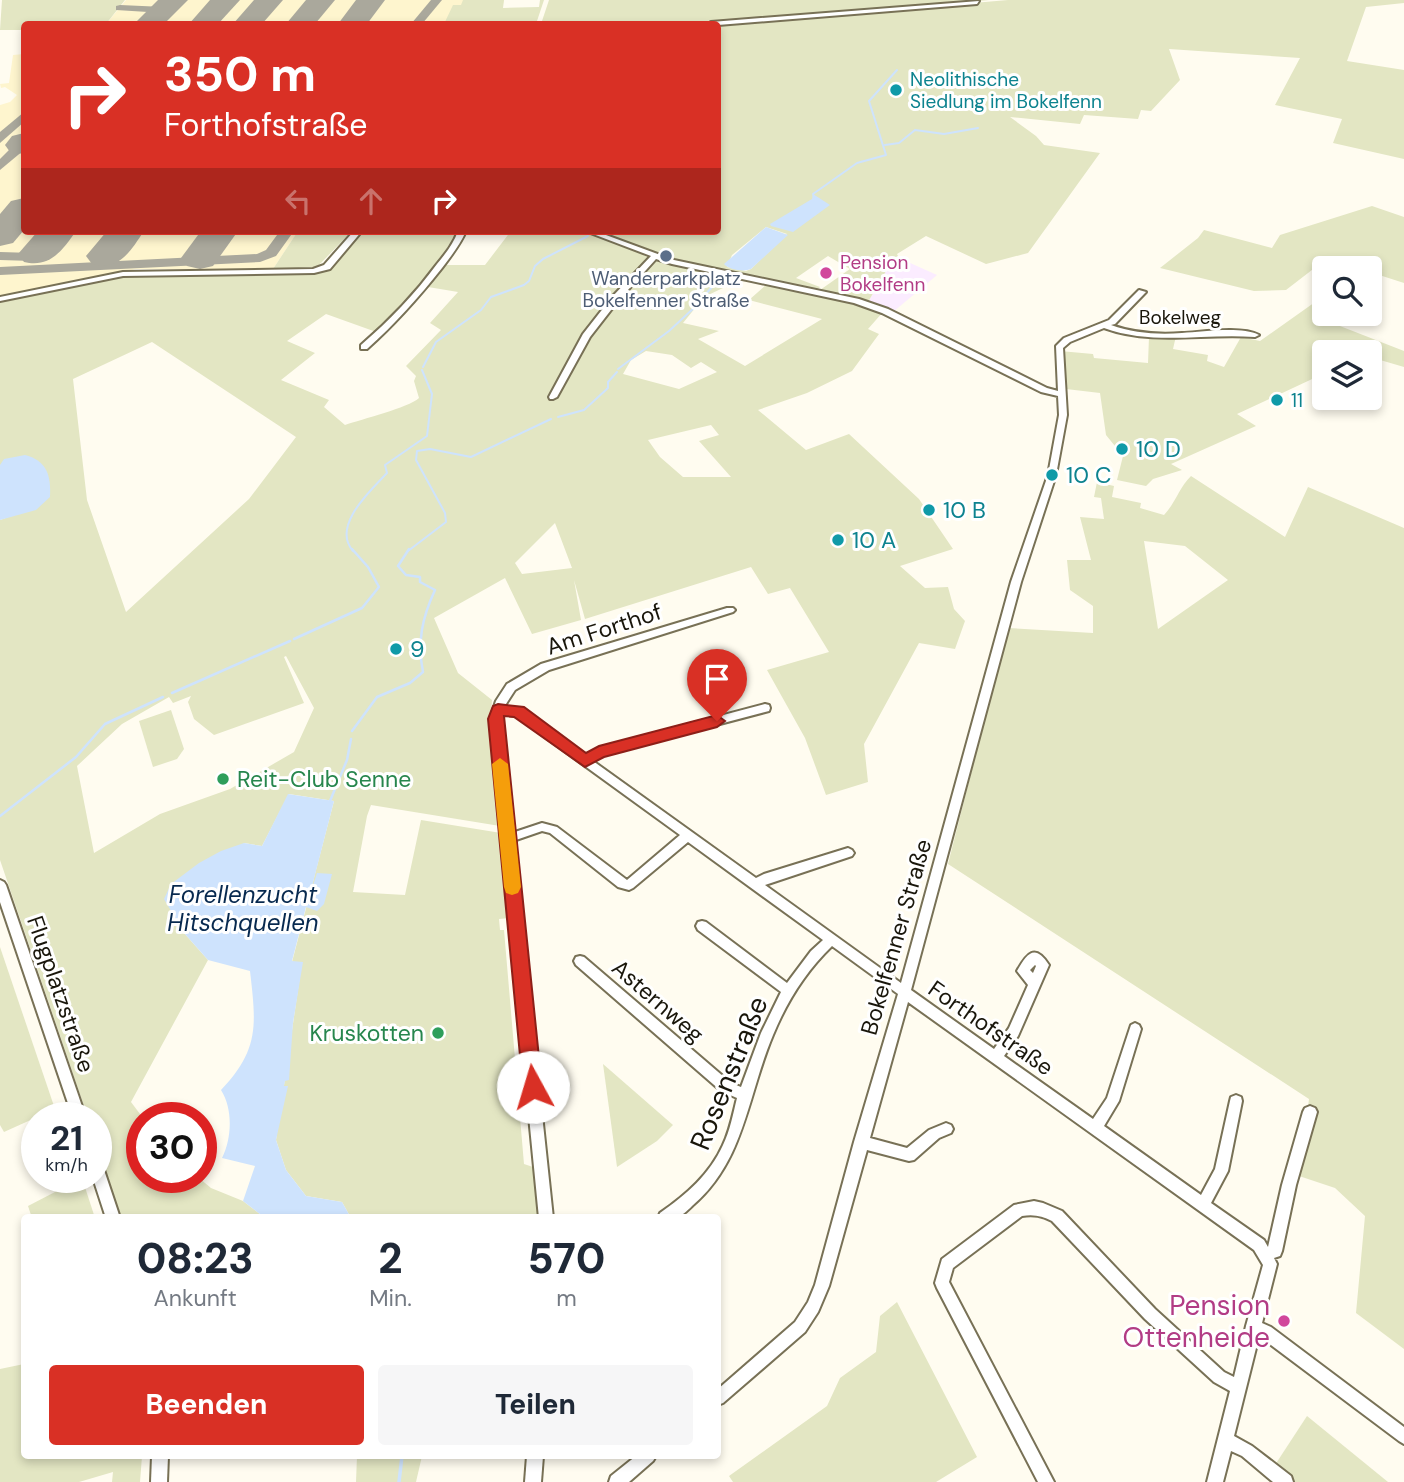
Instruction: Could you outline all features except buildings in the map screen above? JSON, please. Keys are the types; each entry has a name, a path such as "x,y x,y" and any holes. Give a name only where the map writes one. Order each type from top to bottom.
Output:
{"street":[{"path":"721,23 977,2"},
{"path":"0,299 123,274 314,271 327,267 355,235"},
{"path":"364,347 391,325 416,296 460,235"},
{"path":"600,235 656,256 856,301 886,311 1044,390 1062,395"},
{"path":"554,397 586,336 615,299 656,256"},
{"path":"1106,326 1142,292"},
{"name":"Bokelfenner Straße","path":"721,1395 800,1327 813,1307 821,1286 987,696 1016,582 1057,453 1063,415 1059,348 1067,340 1106,326"},
{"name":"Bokelweg","path":"1106,326 1147,335 1218,332 1255,335"},
{"name":"Am Forthof","path":"499,705 511,687 545,667 730,610"},
{"path":"499,705 495,719 546,1214"},
{"name":"Forthofstraße","path":"499,705 518,712 831,940 1259,1245 1267,1254"},
{"path":"585,761 599,752 765,708"},
{"path":"507,839 542,827 554,830 622,884 629,885 635,883 687,836"},
{"path":"756,885 764,879 848,853"},
{"name":"Flugplatzstraße","path":"0,885 74,1102"},
{"path":"702,926 789,991"},
{"name":"Rosenstraße","path":"672,1214 685,1205 712,1177 726,1155 761,1048 789,991 831,940"},
{"name":"Asternweg","path":"580,961 726,1087 745,1095"},
{"path":"995,1057 1014,1032 1035,983"},
{"path":"1095,1128 1113,1101 1135,1029"},
{"path":"1203,1205 1221,1171 1236,1101"},
{"path":"1215,1482 1270,1264 1267,1254 1275,1251 1289,1185 1310,1112"},
{"path":"861,1142 909,1155 946,1129"},
{"path":"105,1193 112,1214"},
{"path":"1045,1482 942,1283 947,1264 1019,1210 1042,1208 1057,1216 1150,1314 1219,1377 1240,1388"},
{"path":"1253,1326 1266,1332 1404,1436"},
{"path":"1226,1440 1247,1451 1285,1482"},
{"path":"159,1482 160,1459"},
{"path":"533,1482 535,1459"},
{"path":"617,1482 644,1459"}],"shaded area":[{"path":"126,0 504,0 499,21 108,21"},
{"path":"21,54 21,235 295,235 273,269 136,269 0,298 0,105 10,102 17,95 5,87 1,88 0,84 9,83 13,55"},
{"path":"899,258 937,275 893,312 868,302 886,271"}],"green space":[{"path":"2,0 125,0 108,21 21,21 21,30 0,30"},
{"path":"463,0 504,0 503,8 539,7 540,0 544,0 537,21 445,21 453,5 461,5"},
{"path":"549,0 989,0 888,10 882,7 880,10 784,18 779,15 781,18 721,22 542,21"},
{"path":"1008,0 1404,0 1404,3 1366,7 1347,61 1404,70 1404,159 1333,143 1342,119 1275,105 1300,58 1169,49 1180,80 1151,111 1141,110 1138,119 1084,115 1080,124 1010,117 1044,145 1100,153 1028,253 986,264 926,236 897,254 899,258 886,271 868,302 820,290 850,269 828,256 796,278 820,287 816,291 674,260 606,235 721,235 721,25","holes":["766,227 787,234 746,271 727,267 732,255"]},
{"path":"1372,206 1404,217 1404,283 1382,276 1382,256 1312,256 1312,270 1286,290 1254,291 1160,268 1198,238 1204,230 1272,248 1280,235"},
{"path":"295,235 348,235 317,267 273,269"},
{"path":"357,235 455,235 433,272 379,333 326,314 287,341 315,353 281,380 329,400 324,407 345,425 395,409 419,398 414,381 416,376 406,366 441,330 430,323 458,292 428,287 443,265 485,265 508,235 596,235 672,263 744,278 704,297 683,323 719,331 698,339 745,366 822,319 749,300 767,284 856,303 883,312 868,329 879,334 852,371 807,393 758,410 806,450 849,434 919,499 953,549 900,566 925,588 948,587 954,609 965,621 955,649 919,643 864,744 868,782 826,795 805,738 767,670 829,652 790,588 768,594 751,567 585,619 574,580 581,620 532,634 505,578 434,618 458,673 492,700 490,730 500,826 371,805 353,892 405,895 421,820 501,833 510,918 499,919 500,930 504,930 524,1164 536,1168 540,1214 349,1214 342,1202 306,1196 286,1170 276,1140 302,962 292,962 334,801 289,794 262,846 244,843 184,933 208,960 131,1102 126,1102 126,1193 217,1193 217,1190 243,1201 260,1214 120,1214 112,1191 112,1102 83,1102 0,860 0,520 11,516 0,465 0,302 124,276 310,273 324,270","holes":["152,342 296,437 249,499 126,612 87,500 73,379","646,351 672,355 691,368 701,362 717,372 679,389 623,374 631,360","711,425 719,435 699,441 731,477 683,477 660,457 648,440","555,523 572,568 522,574 515,563","286,656 314,708 294,752 230,789 160,814 94,853 77,766 122,724 169,697 173,703 191,696 188,702 194,719 214,735 304,703 284,657"]},
{"path":"1312,304 1312,326 1340,326 1376,340 1312,340 1312,379 1237,414 1256,426 1171,464 1182,470 1153,479 1146,486 1117,480 1123,456 1106,435 1100,393 1066,389 1060,351 1093,354 1094,358 1148,363 1149,337 1176,336 1173,349 1208,355 1207,361 1224,367 1241,337 1260,341"},
{"path":"1382,342 1404,351 1404,367 1382,361"},
{"path":"1191,476 1285,537 1308,487 1404,528 1404,1349 1356,1313 1365,1216 1335,1188 1299,1176 1309,1099 948,864 1008,628 1093,633 1093,606 1070,590 1067,560 1091,560 1080,517 1104,519 1101,498 1094,497 1097,482 1114,486 1112,497 1141,503 1140,508 1164,515","holes":["1144,541 1185,546 1228,580 1158,629"]},
{"path":"171,710 184,749 177,759 153,767 139,721"},
{"path":"0,947 53,1102 21,1102 21,1124 4,1132 0,1125"},
{"path":"603,1064 673,1125 657,1141 617,1167"},
{"path":"53,1193 87,1193 94,1214 31,1214 28,1206"},
{"path":"897,1302 977,1457 936,1482 733,1482 729,1476 827,1406 840,1378 876,1352 880,1316"},
{"path":"21,1365 21,1459 142,1459 140,1482 112,1482 113,1472 79,1482 0,1482 0,1369"},
{"path":"1307,1416 1388,1482 1290,1482 1273,1468"},
{"path":"357,1459 421,1459 416,1482 356,1482"}],"water":[{"path":"813,194 830,205 793,232 771,226 770,224 812,199"},
{"path":"766,227 788,235 751,269 737,270 724,264"},
{"path":"25,455 38,461 46,470 50,482 50,497 36,510 0,520 0,465 4,459"},
{"name":"Forellenzucht Hitschquellen","path":"288,794 334,801 309,898 317,873 332,874 324,904 317,911 306,907 292,961 303,962 293,1023 289,1080 285,1081 284,1086 288,1086 276,1140 286,1170 306,1196 342,1202 349,1214 260,1214 243,1201 255,1166 222,1158 228,1142 230,1124 228,1106 221,1090 243,1062 252,1035 254,1021 250,971 208,960 184,933 164,899 171,884 199,863 221,851 244,843 262,846"}],"waterway":[{"path":"814,197 813,194 857,163 886,155 869,101 897,70"},
{"path":"885,145 899,143 915,130 944,134 978,128"},
{"path":"423,367 436,342 481,310 491,297 524,285 529,281 535,266 543,259 588,236"},
{"path":"697,304 720,278"},
{"path":"618,369 669,331 696,306"},
{"path":"353,551 347,541 347,531 356,509 387,473 385,465 427,436 432,394 422,370"},
{"path":"558,417 584,410 608,388 608,382 617,372"},
{"path":"408,551 446,522 445,513 416,460 417,451 430,449 471,457 551,419"},
{"path":"294,639 362,608 379,587 368,567 352,549"},
{"path":"352,731 377,697 410,683 423,672 422,630 435,590 420,582 420,577 406,575 398,566 409,549"},
{"path":"172,693 290,641"},
{"path":"0,816 76,757 105,724 163,697"},
{"path":"330,801 347,760 351,739"},
{"path":"399,1482 402,1459"}],"taxiway":[{"path":"419,21 437,0"},
{"path":"120,8 164,10"},
{"path":"0,139 21,119"},
{"path":"0,166 21,146"},
{"path":"0,271 260,258 271,253 284,235"},
{"path":"0,256 33,257"}],"runway":[{"path":"151,21 174,0"},
{"path":"206,21 226,0"},
{"path":"250,21 269,0"},
{"path":"303,21 321,0"},
{"path":"354,21 371,0"},
{"path":"0,235 21,212"},
{"path":"37,254 54,235"},
{"path":"105,256 123,235"},
{"path":"200,258 217,235"}],"slow traffic":[{"path":"500,764 512,887"}],"place":[{"name":"Neolithische Siedlung im Bokelfenn","path":"896,90"},
{"name":"Wanderparkplatz Bokelfenner Straße","path":"666,256"},
{"name":"Pension Bokelfenn","path":"826,273"},
{"name":"11","path":"1277,400"},
{"name":"10 D","path":"1122,449"},
{"name":"10 C","path":"1052,475"},
{"name":"10 B","path":"929,510"},
{"name":"10 A","path":"838,540"},
{"name":"9","path":"396,649"},
{"name":"Reit-Club Senne","path":"223,779"},
{"name":"Kruskotten","path":"438,1033"},
{"name":"Pension Ottenheide","path":"1284,1321"}],"route":[{"path":"533,1087 495,719 498,710 518,712 585,761 599,752 717,721"}]}
